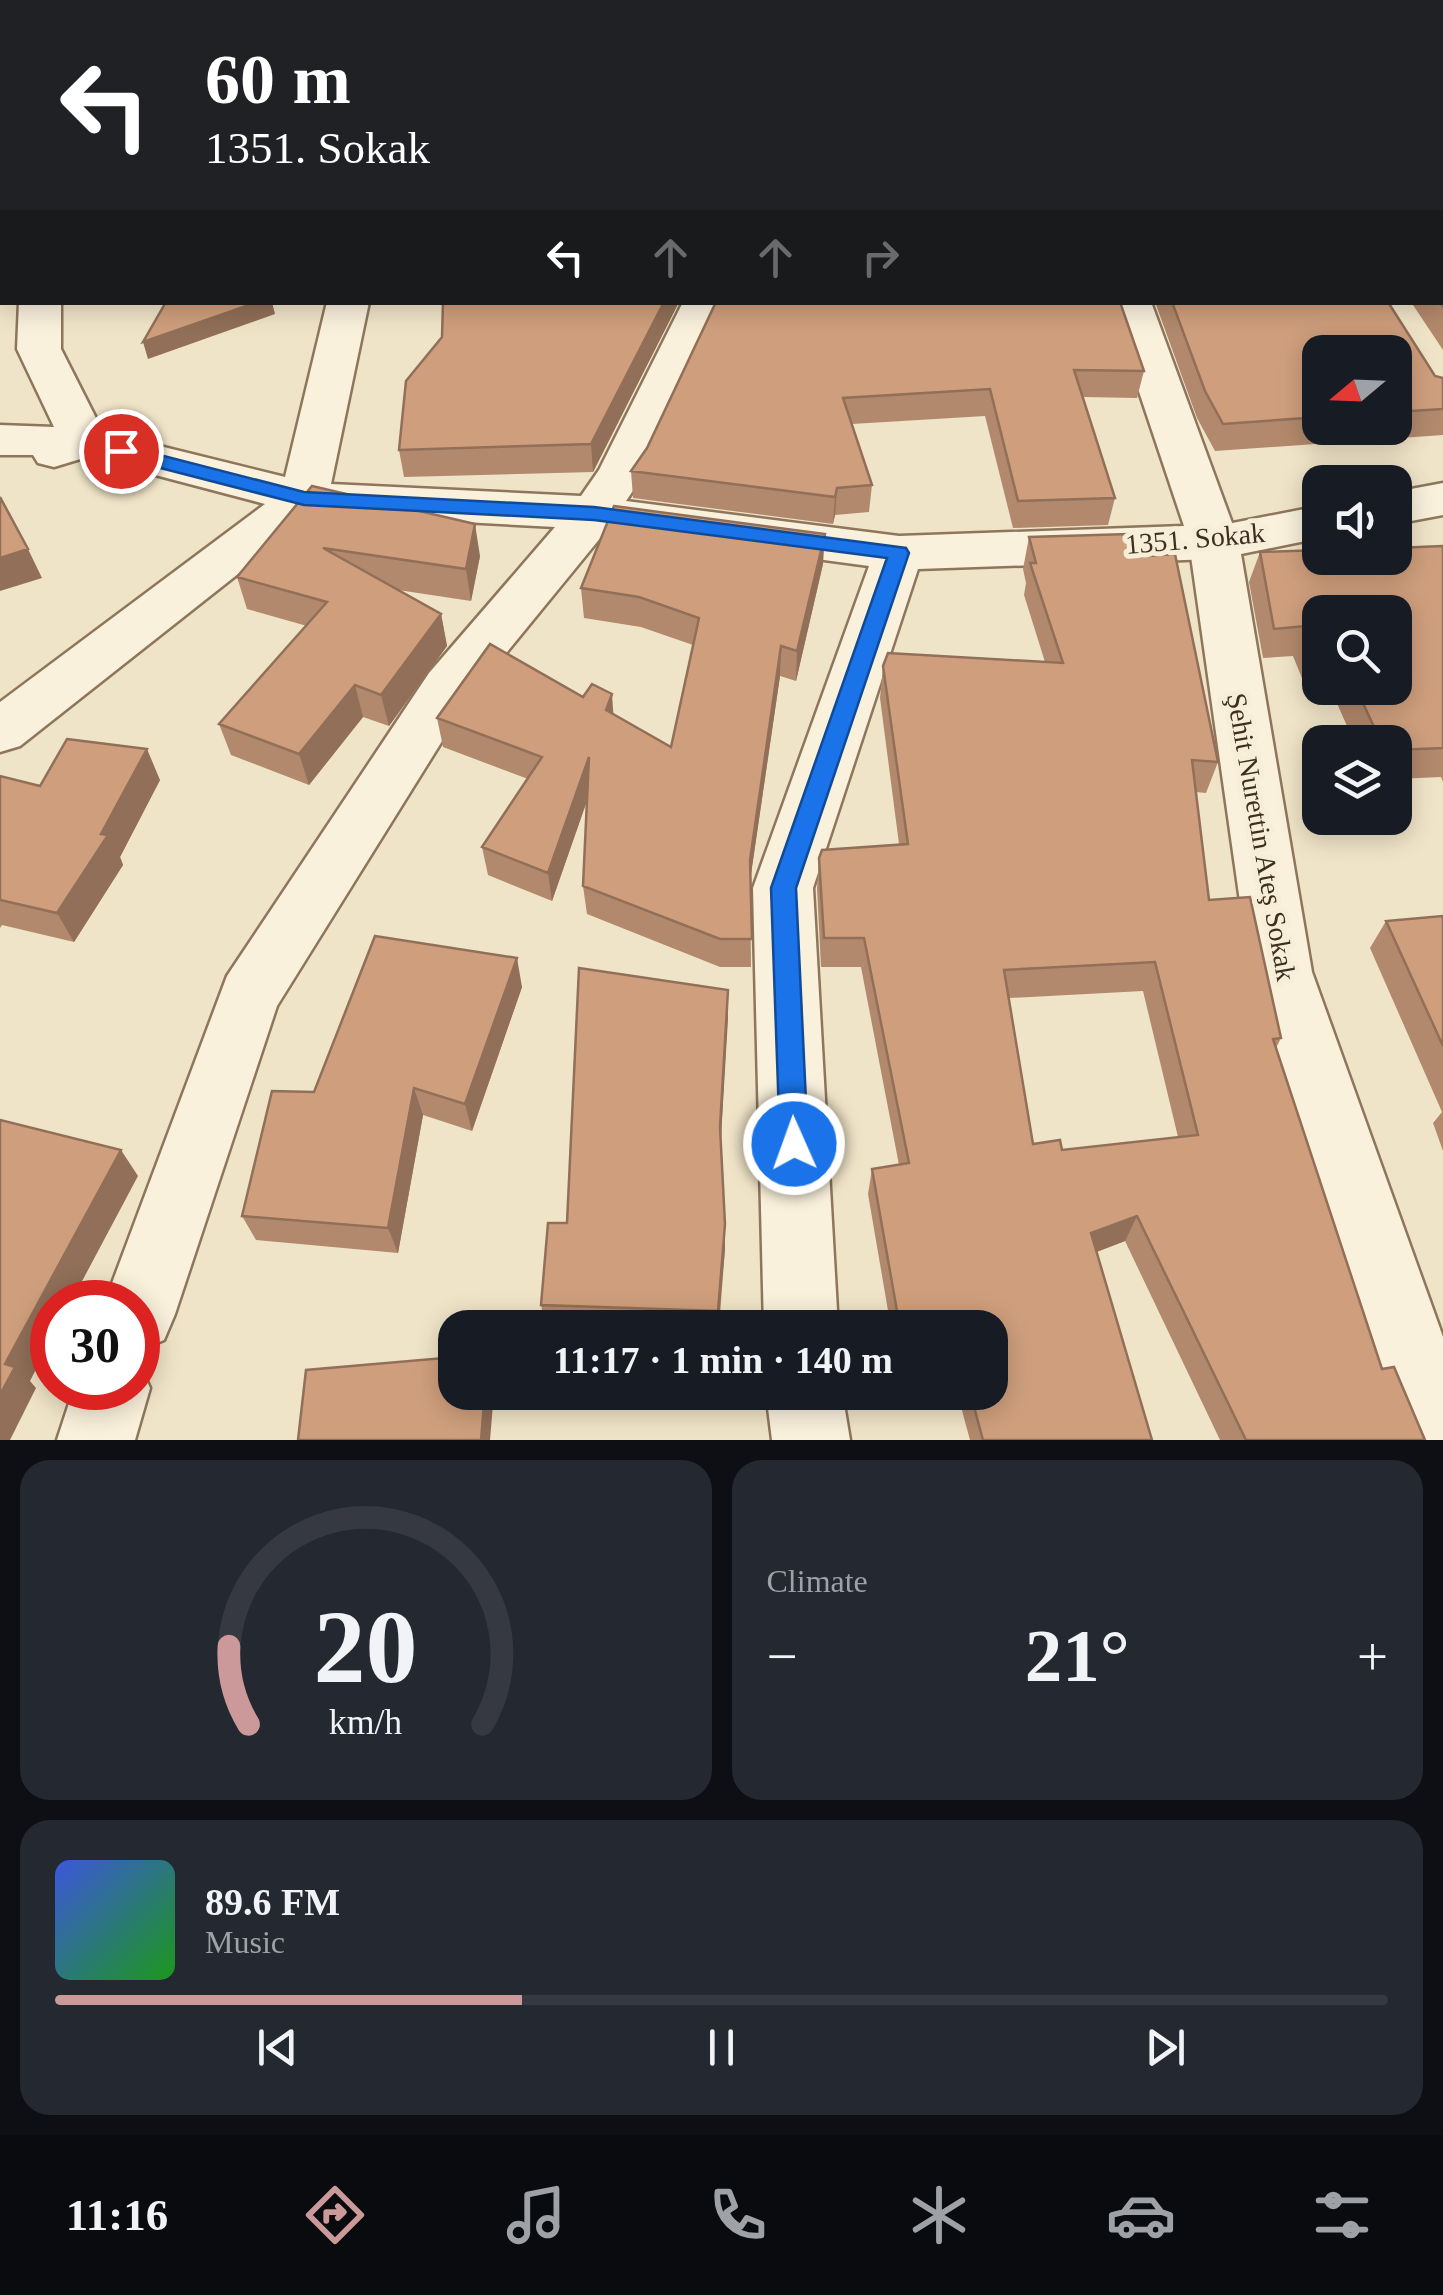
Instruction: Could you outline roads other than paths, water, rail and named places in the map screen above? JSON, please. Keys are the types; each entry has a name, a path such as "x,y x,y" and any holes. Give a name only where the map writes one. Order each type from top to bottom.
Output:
{"street":[{"path":"0,470 85,442 39,349 40,305"},
{"path":"0,731 304,498 347,305"},
{"path":"150,1280 250,996 448,687 594,513 622,473 703,305"},
{"name":"Şehit Nurettin Ateş Sokak","path":"1131,305 1214,542 1281,972 1404,1340 1443,1419"},
{"name":"1351. Sokak","path":"0,440 85,442 304,498 594,513 899,553 1214,542 1302,525"},
{"path":"1412,505 1443,499"},
{"path":"800,1310 783,888 899,553"},
{"path":"96,1440 105,1410"},
{"path":"807,1410 811,1440"}]}
